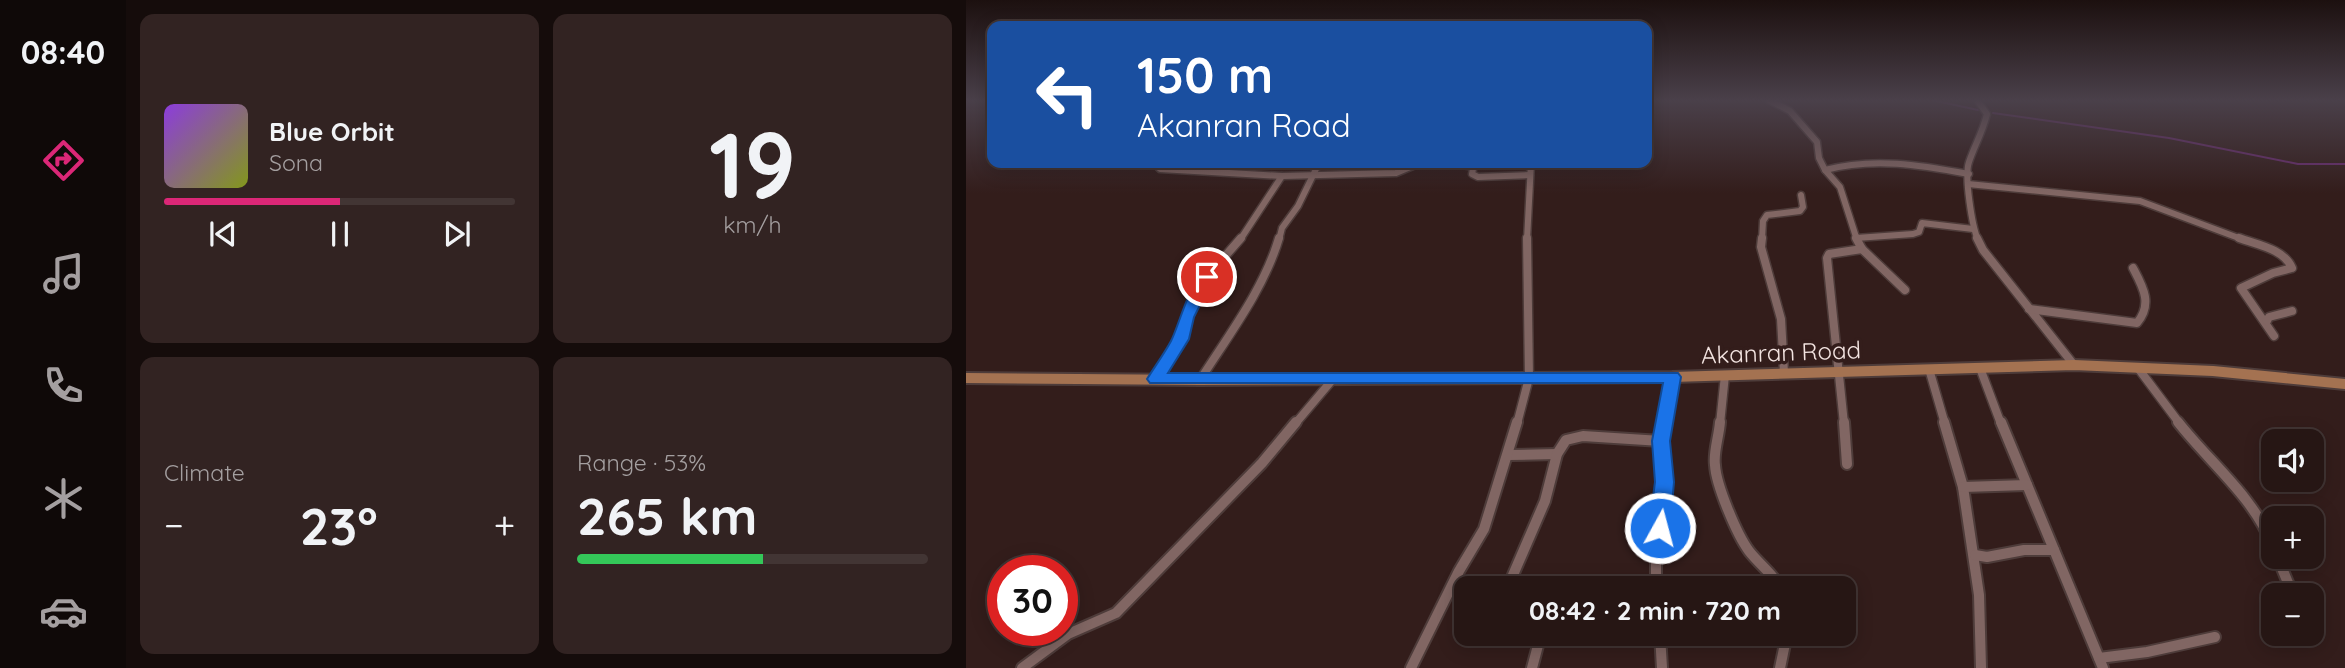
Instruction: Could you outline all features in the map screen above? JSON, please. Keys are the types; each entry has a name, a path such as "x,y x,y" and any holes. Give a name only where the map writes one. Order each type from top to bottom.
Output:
{"main road":[{"name":"Akanran Road","path":"966,379 1672,377 2074,365 2213,371 2345,384"}],"street":[{"path":"1808,131 1817,142 1816,151 1825,170 1840,187 1862,249 1905,290"},
{"path":"1983,131 1968,164 1973,229 1983,250 2074,365"},
{"path":"1825,170 1851,163 1887,162 1969,174"},
{"path":"1159,168 1282,176 1402,173 1411,168"},
{"path":"1262,173 1267,168"},
{"path":"1200,380 1243,312 1275,252 1282,228 1298,206 1317,168"},
{"path":"1472,168 1472,174 1478,177 1530,175"},
{"path":"1411,668 1459,571 1484,529 1509,455 1529,378 1527,223 1531,168"},
{"path":"1156,379 1181,339 1187,317 1207,277 1238,242 1282,176"},
{"path":"1968,184 2140,201 2276,251 2288,259 2292,268 2273,273 2241,288 2255,312 2267,321 2274,336"},
{"path":"1784,373 1781,319 1761,247 1763,221 1766,215 1800,211 1803,207 1801,195"},
{"path":"1856,238 1913,234 1920,232 1922,223 1973,229"},
{"path":"1847,464 1841,372 1827,258 1829,254 1862,249"},
{"path":"2029,309 2137,323 2144,314 2147,301 2133,268"},
{"path":"2267,321 2269,317 2292,311"},
{"path":"1980,368 2101,663 2215,637"},
{"path":"2138,368 2193,441 2234,481 2261,518"},
{"path":"1929,369 1963,487 1975,555 1981,668"},
{"path":"1725,375 1718,448 1714,462 1717,480 1734,526 1750,552 1774,576"},
{"path":"1656,576 1656,545 1663,512 1665,482 1661,441 1672,377"},
{"path":"1022,668 1068,634 1116,613 1262,463 1333,379"},
{"path":"1513,576 1545,501 1557,454 1566,440 1575,436 1661,441"},
{"path":"1509,455 1557,454"},
{"path":"1963,487 2027,485"},
{"path":"1975,555 1987,557 2024,550 2054,550"},
{"path":"1532,668 1538,646"},
{"path":"1661,646 1662,668"},
{"path":"1780,668 1785,646"}],"waterway":[{"path":"2121,131 2298,164 2345,164"}],"route":[{"path":"1207,277 1187,317 1181,339 1156,379 1672,377 1661,441 1661,464 1665,482 1660,528"}]}
